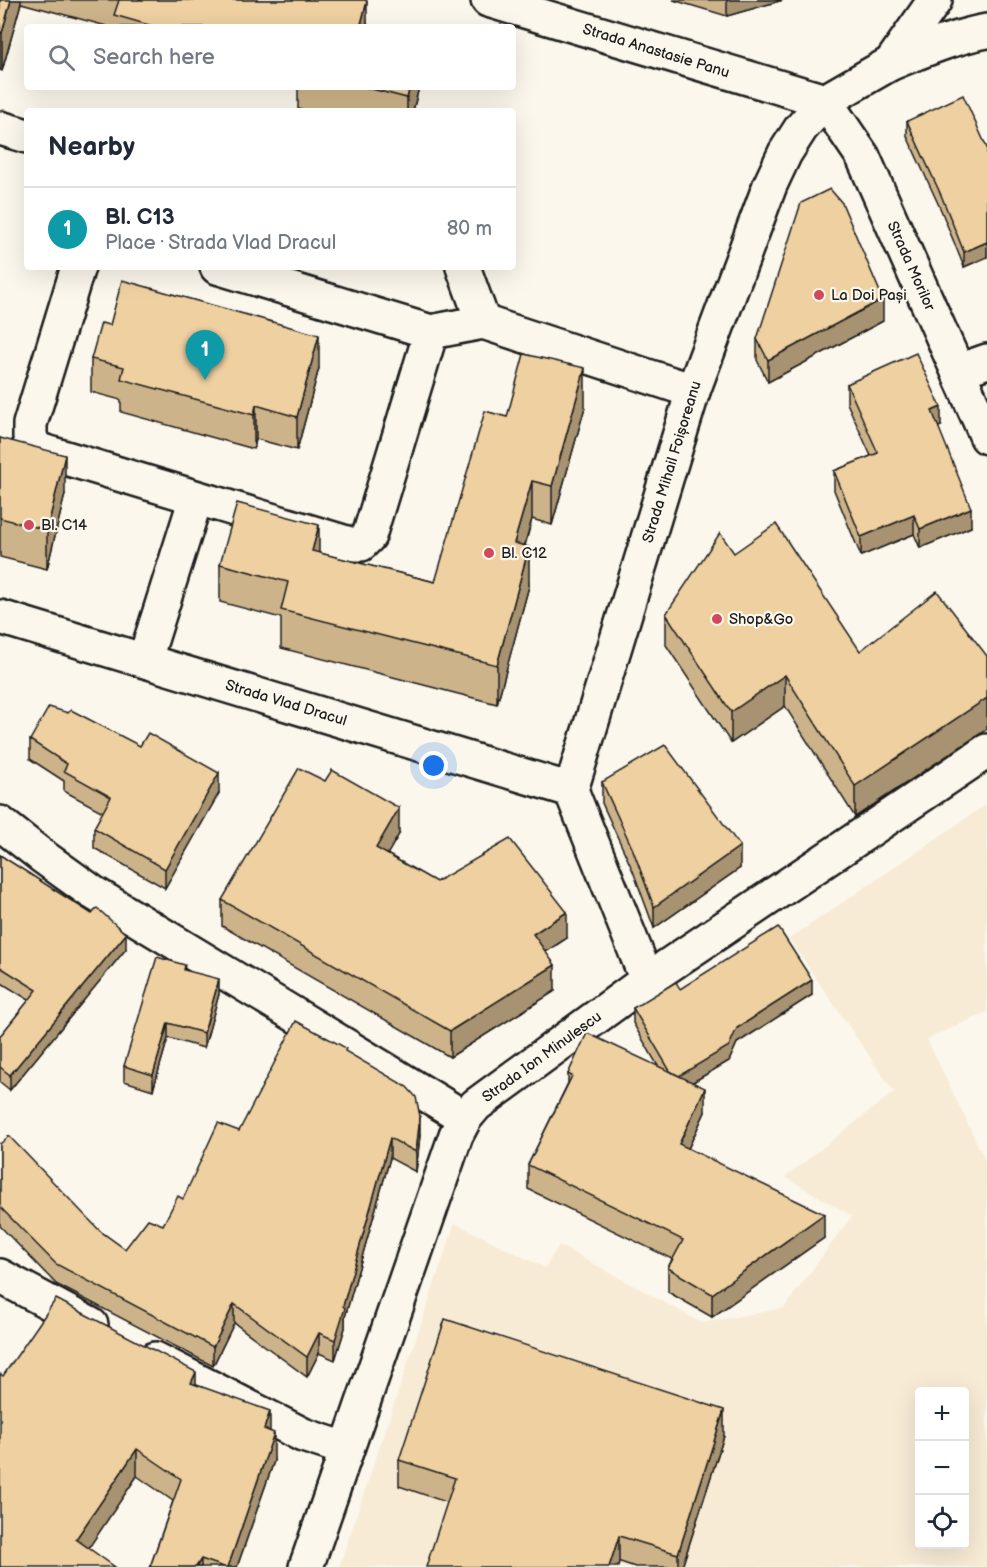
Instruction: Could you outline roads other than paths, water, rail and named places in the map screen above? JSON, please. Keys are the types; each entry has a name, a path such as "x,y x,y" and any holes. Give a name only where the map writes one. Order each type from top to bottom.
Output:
{"street":[{"name":"Strada Anastasie Panu","path":"488,0 825,101"},
{"name":"Strada Mihail Foișoreanu","path":"571,790 693,391 770,185 796,136 825,101 891,63 935,0"},
{"path":"891,63 938,44 968,34 987,31"},
{"name":"Strada Morilor","path":"825,101 863,158 973,366 987,437"},
{"path":"0,128 24,135"},
{"path":"77,270 30,424 30,437 36,449 350,544 361,544 369,536 431,332"},
{"path":"227,270 431,332 483,322 693,391"},
{"path":"464,270 483,322"},
{"path":"145,659 196,498"},
{"name":"Strada Vlad Dracul","path":"0,616 571,790"},
{"name":"Strada Ion Minulescu","path":"306,1567 456,1135 465,1118 476,1105 647,980 987,752"},
{"path":"571,790 647,980"},
{"path":"0,823 92,892 465,1118"},
{"path":"0,1276 303,1435 346,1449"}],"place":[{"name":"La Doi Pași","path":"819,295"},
{"name":"Bl. C13","path":"205,380"},
{"name":"Bl. C14","path":"29,525"},
{"name":"Bl. C12","path":"489,553"},
{"name":"Shop&Go","path":"717,619"}]}
